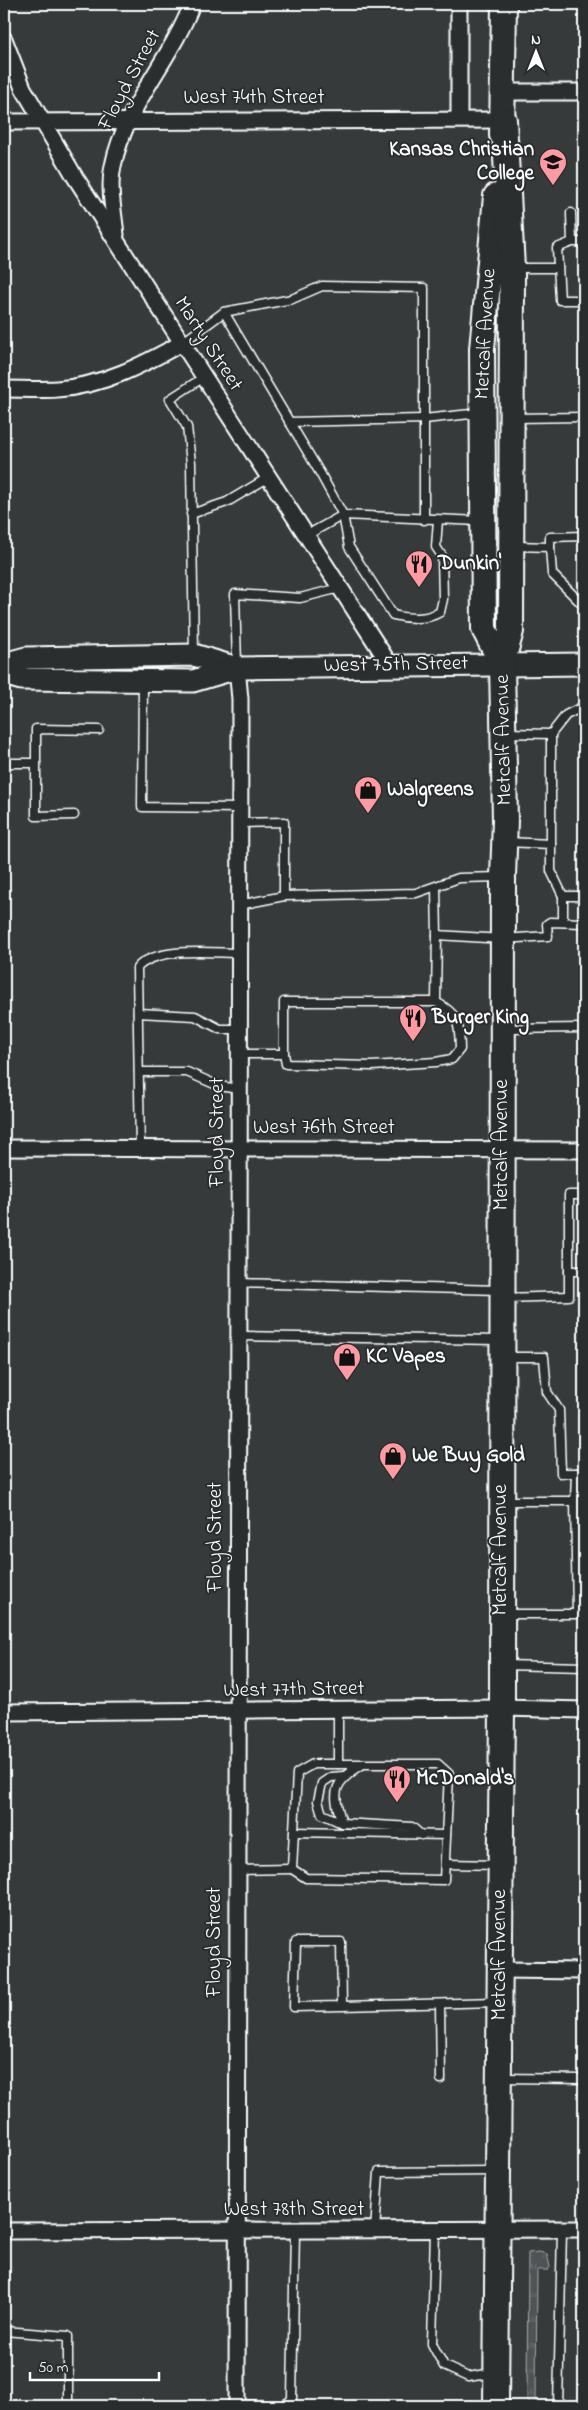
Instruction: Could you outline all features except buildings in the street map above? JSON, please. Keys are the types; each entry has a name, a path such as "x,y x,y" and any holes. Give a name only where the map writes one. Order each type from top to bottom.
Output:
{"main road":[{"name":"Metcalf Avenue","path":"496,2406 502,1708 504,733 502,664 511,631 512,546 512,268 504,120 504,4"},
{"name":"Metcalf Avenue","path":"502,664 484,629 482,349 504,120"},
{"name":"West 75th Street","path":"4,664 26,658 194,655 237,668"},
{"name":"West 75th Street","path":"4,674 21,679 193,681 237,668 584,664"}],"street":[{"name":"Floyd Street","path":"116,238 112,167 121,138 143,94 175,41 192,4"},
{"path":"458,119 460,4"},
{"name":"Marty Street","path":"4,39 23,88 74,177 116,238 390,665"},
{"path":"504,92 584,92"},
{"name":"West 74th Street","path":"4,122 504,120"},
{"path":"4,389 58,389 104,380 146,363 182,343"},
{"name":"Floyd Street","path":"237,668 240,699 236,1870 237,2406"},
{"name":"West 76th Street","path":"4,1148 584,1150"},
{"name":"West 77th Street","path":"4,1712 237,1712 502,1708 584,1710"},
{"path":"500,1970 584,1971"},
{"name":"West 78th Street","path":"4,2231 584,2230"}],"lane":[{"path":"571,213 572,242"},
{"path":"584,242 572,242 557,248 560,300 584,300"},
{"path":"512,268 558,268"},
{"path":"182,343 224,312 292,299 322,286 424,288 424,520"},
{"path":"224,312 343,515 350,547 393,615 406,619 434,616 440,612 443,599 442,556 436,547 438,520"},
{"path":"194,655 191,463 187,427 170,399 204,377"},
{"path":"290,422 424,419 482,413"},
{"path":"512,418 584,417"},
{"path":"191,514 227,502 269,477"},
{"path":"307,535 343,515 424,520 483,521"},
{"path":"584,536 550,537 552,574 584,606"},
{"path":"512,546 550,547"},
{"path":"237,668 235,594 300,598 340,588"},
{"path":"143,680 142,807 240,815 284,822 284,896"},
{"path":"563,922 563,896 551,871 551,734 566,715 584,706"},
{"path":"74,815 36,816 36,729 99,730"},
{"path":"504,733 551,734"},
{"path":"4,763 36,763"},
{"path":"504,842 551,844"},
{"path":"239,905 284,896 416,893 436,888 459,878 503,877"},
{"path":"436,888 436,1002"},
{"path":"563,896 584,896"},
{"path":"437,935 503,939 548,936 548,924 550,922 584,922"},
{"path":"140,1149 137,968 143,961 168,954 239,953"},
{"path":"284,1002 436,1002 449,1009 459,1022 460,1049 452,1059 436,1062 372,1066 286,1064 284,1054 284,1002"},
{"path":"138,1013 195,1016 220,1029 239,1029"},
{"path":"503,1029 584,1028"},
{"path":"239,1054 284,1054"},
{"path":"139,1072 187,1072 219,1086 239,1089"},
{"path":"238,1283 569,1296 569,1195 584,1195"},
{"path":"569,1271 584,1271"},
{"path":"238,1336 502,1348 544,1357 547,1392 559,1410 561,1473 580,1473 575,1501 581,1594 577,1614 501,1614"},
{"path":"502,1501 575,1501"},
{"path":"502,1665 584,1667"},
{"path":"338,1710 338,1764"},
{"path":"236,1870 292,1869 306,1878 444,1880 449,1774 438,1764 313,1764 297,1773 292,1869"},
{"path":"342,1823 335,1802 335,1790 344,1776 363,1764"},
{"path":"344,1776 331,1777 322,1783 318,1801 322,1814 342,1823 412,1827 421,1835"},
{"path":"294,1832 446,1835"},
{"path":"445,1864 501,1865"},
{"path":"342,2006 341,1942 296,1942 294,2007 440,2004 500,2002"},
{"path":"440,2004 441,2079"},
{"path":"500,2078 584,2079"},
{"path":"375,2231 379,2172 499,2171"},
{"path":"435,2230 432,2344 444,2366 468,2377 497,2372"},
{"path":"558,2406 562,2230"},
{"path":"237,2406 285,2405 292,2399 295,2231"},
{"path":"4,2332 68,2336 68,2406"}],"green space":[{"path":"539,2252 547,2254 550,2267 548,2270 537,2270 536,2402 546,2403 550,2406 529,2406 527,2399 528,2253"}],"place":[{"name":"Kansas Christian College","path":"553,186"},
{"name":"Dunkin'","path":"419,588"},
{"name":"Walgreens","path":"368,814"},
{"name":"Burger King","path":"413,1042"},
{"name":"KC Vapes","path":"347,1381"},
{"name":"We Buy Gold","path":"393,1480"},
{"name":"McDonald's","path":"397,1803"}]}
